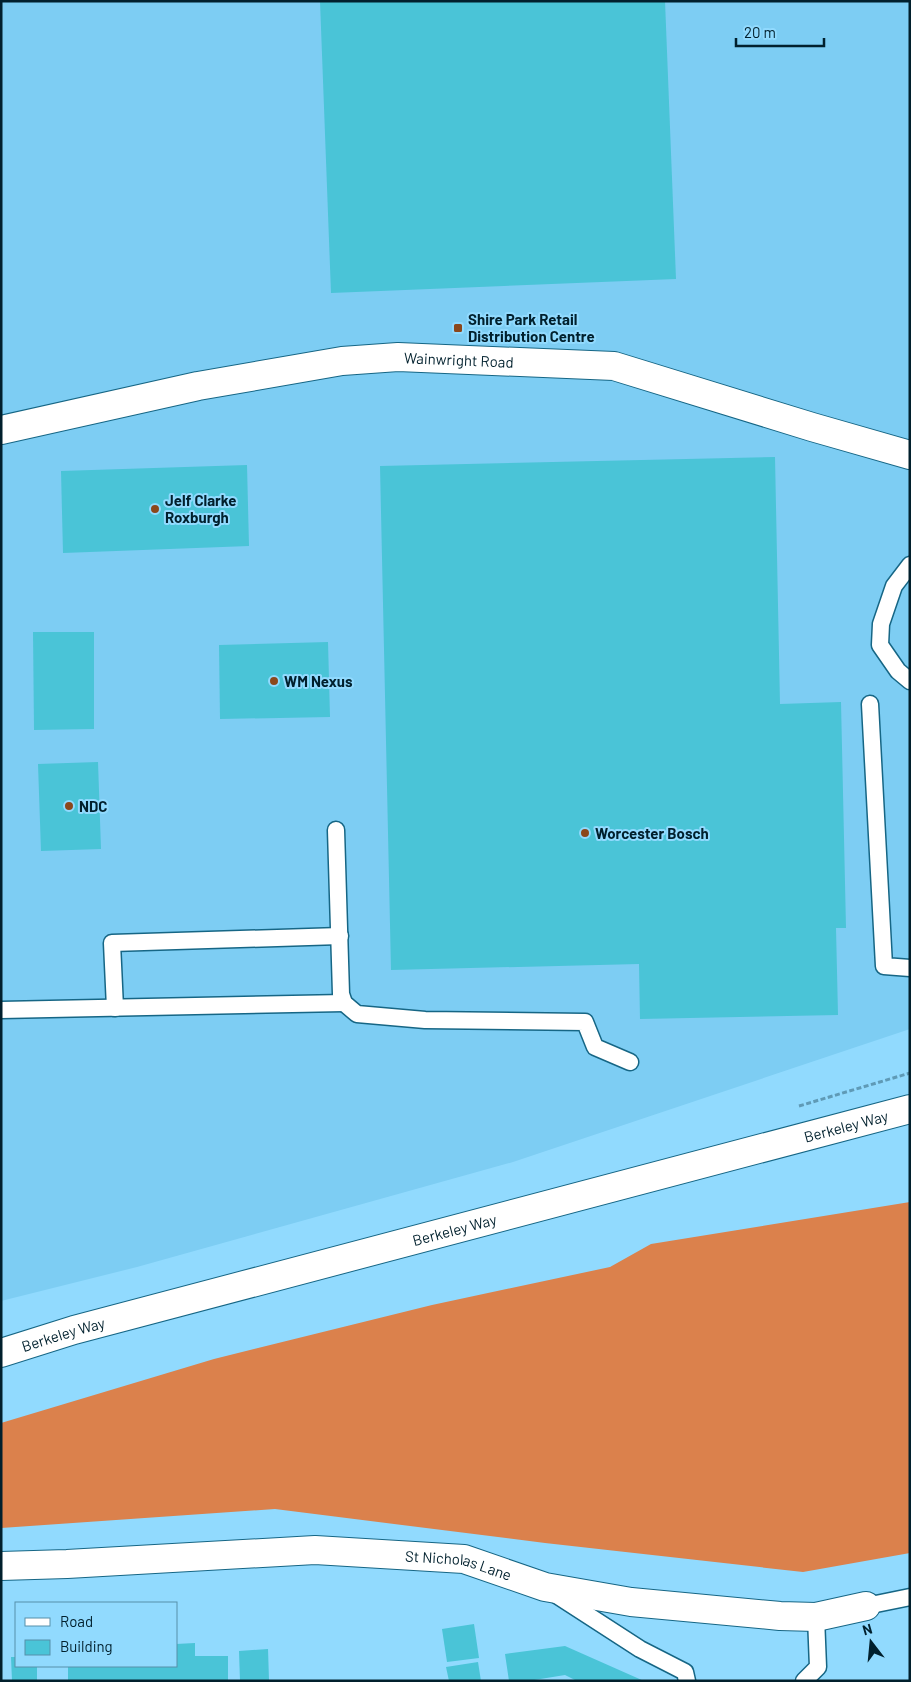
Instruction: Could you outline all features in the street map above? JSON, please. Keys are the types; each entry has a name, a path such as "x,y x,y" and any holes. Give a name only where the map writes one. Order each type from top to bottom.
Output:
{"street":[{"name":"Wainwright Road","path":"3,427 208,384 342,361 398,357 614,366 910,455"},
{"name":"Berkeley Way","path":"1,1353 84,1327 910,1109"},
{"name":"St Nicholas Lane","path":"1,1566 315,1550 464,1559 545,1587 631,1602 780,1616 816,1617 866,1606"}],"lane":[{"path":"910,566 894,586 881,624 880,645 898,671 910,680"},
{"path":"870,704 884,966 910,968"},
{"path":"336,830 341,994 344,1003 357,1014 425,1020 585,1022 595,1047 630,1062"},
{"path":"115,1008 112,944 340,936"},
{"path":"1,1010 344,1003"},
{"path":"545,1587 640,1649 685,1672 687,1681"},
{"name":"St Nicholas Lane","path":"866,1606 910,1597"},
{"path":"804,1681 818,1667 816,1617"}],"shaded area":[{"path":"1,1 910,1 910,1029 513,1162 137,1267 1,1301"},
{"path":"910,1202 910,1553 803,1572 545,1543 275,1509 1,1528 1,1423 214,1359 432,1305 610,1267 651,1244"}],"building":[{"path":"320,1 665,1 676,279 331,293"},
{"name":"Worcester Bosch","path":"775,457 780,704 841,702 846,928 836,928 838,1015 640,1019 639,964 391,970 380,466"},
{"name":"Jelf Clarke Roxburgh","path":"247,465 249,546 63,553 61,471"},
{"path":"33,632 94,632 94,729 34,730"},
{"name":"WM Nexus","path":"328,642 330,717 220,719 219,645"},
{"name":"NDC","path":"98,762 101,849 41,851 38,764"},
{"path":"474,1624 479,1658 447,1662 442,1629"},
{"path":"195,1643 195,1656 228,1656 228,1681 68,1681 68,1667 178,1667 178,1644"},
{"path":"565,1646 644,1681 577,1681 565,1675 528,1681 509,1681 505,1654"},
{"path":"268,1649 269,1681 240,1681 239,1651"},
{"path":"11,1657 15,1657 15,1667 37,1667 37,1681 12,1681"},
{"path":"478,1662 481,1681 449,1681 446,1667"}],"place":[{"name":"Shire Park Retail Distribution Centre","path":"458,328"},
{"name":"Jelf Clarke Roxburgh","path":"155,509"},
{"name":"WM Nexus","path":"274,681"},
{"name":"NDC","path":"69,806"},
{"name":"Worcester Bosch","path":"585,833"}]}
